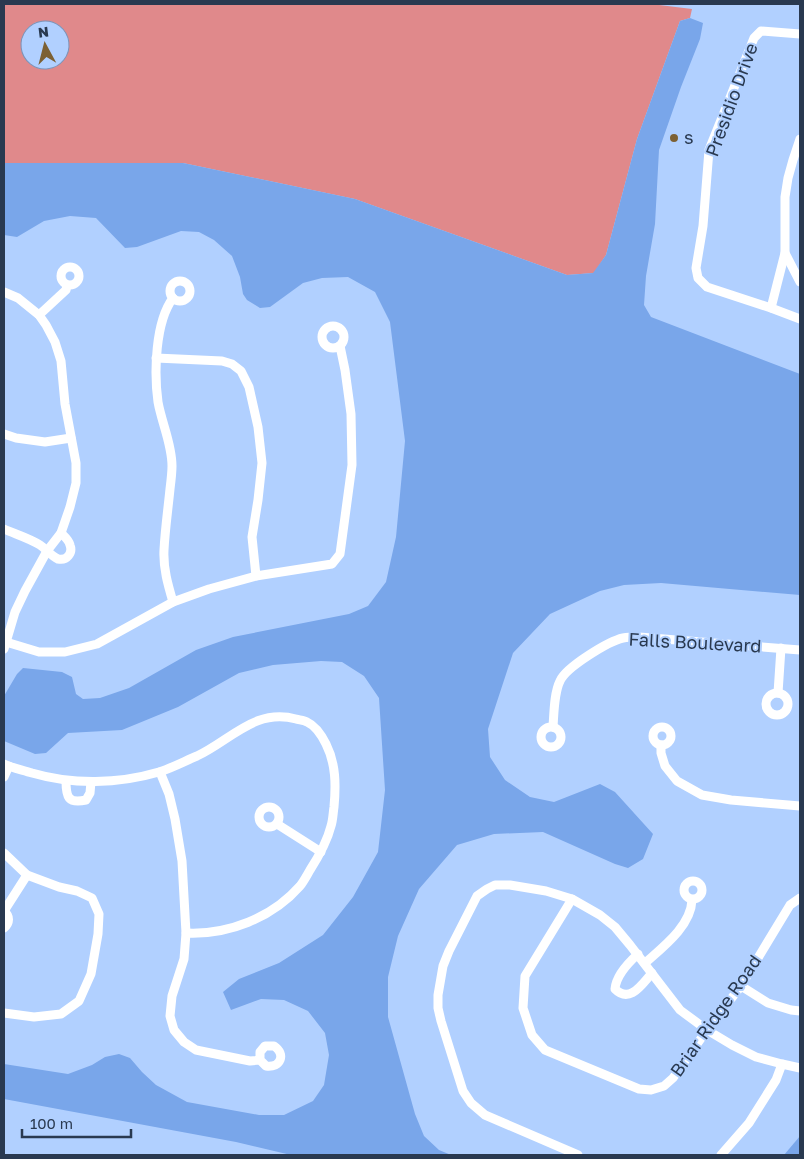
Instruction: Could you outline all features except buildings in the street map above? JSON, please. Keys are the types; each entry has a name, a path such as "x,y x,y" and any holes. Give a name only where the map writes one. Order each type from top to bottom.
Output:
{"street":[{"name":"Presidio Drive","path":"800,34 761,31 754,38 709,150 704,226 696,268 698,278 707,287 800,319"},
{"path":"771,308 785,252 785,196 800,139"},
{"path":"785,252 800,282"},
{"path":"39,315 66,290 67,285"},
{"path":"4,292 18,298 39,315 55,342 61,362 65,404 76,463 76,483 61,532 47,551 25,591 15,612 5,646 38,652 65,652 97,644 173,602 208,589 256,576 332,564 340,554 352,464 352,414 340,346"},
{"path":"173,298 167,306 161,325 156,358 158,403 170,446 172,466 164,551 165,575 173,602"},
{"path":"156,358 222,361 232,364 241,371 249,387 258,427 262,463 252,537 256,576"},
{"path":"4,434 16,438 45,442 71,438"},
{"path":"4,529 40,545 58,559 67,557 71,550 70,544 61,532"},
{"name":"Falls Boulevard","path":"553,727 560,680 571,668 608,644 624,638 639,637 800,650"},
{"path":"778,693 781,648"},
{"path":"4,777 6,765 66,781 122,780 160,772 199,755 253,721 268,717 285,716 308,722 322,736 331,754 335,771 332,825 321,852 301,885 283,902 262,916 241,926 218,932 186,933"},
{"path":"661,745 665,766 677,781 702,795 731,800 800,806"},
{"path":"160,772 169,794 182,861 186,933 184,959 172,996 170,1016 174,1030 184,1042 196,1050 250,1061 260,1060"},
{"path":"66,781 66,793 72,800 77,802 86,800 90,793 91,782"},
{"path":"277,824 321,852"},
{"path":"4,853 27,875 59,887 77,891 92,898 99,914 98,934 91,974 79,1000 61,1014 34,1017 4,1013"},
{"path":"4,928 9,919 4,911 27,875"},
{"path":"578,1155 485,1115 471,1103 463,1091 441,1021 438,995 449,950 477,896 495,885 546,890 572,899 600,915 615,926 680,1010 707,1030 756,1057 800,1068"},
{"name":"Briar Ridge Road","path":"572,899 525,976 523,1008 532,1035 544,1050 639,1089 651,1090 664,1086 673,1078 741,986 790,905 800,898"},
{"path":"645,964 681,927 691,908 692,900"},
{"path":"638,954 630,961 616,982 616,989 620,994 632,994 652,973"},
{"path":"741,986 768,1003 800,1011"},
{"path":"721,1155 749,1123 776,1080 782,1064"}],"shaded area":[{"path":"4,4 651,4 692,9 690,18 680,21 637,139 606,255 594,273 567,275 355,199 183,163 4,163"}],"water":[{"path":"690,18 703,23 700,39 659,150 655,224 646,276 644,305 651,317 800,374 800,595 661,583 624,585 600,591 550,614 513,653 488,729 490,757 505,780 530,797 554,802 600,784 615,792 653,834 643,859 628,868 543,832 494,834 457,845 419,889 398,936 388,977 388,1017 415,1114 424,1136 439,1150 451,1155 291,1155 236,1142 4,1099 4,1064 68,1074 92,1065 105,1057 119,1054 130,1058 156,1085 187,1102 259,1115 284,1115 313,1101 324,1085 329,1055 325,1033 308,1011 284,1000 261,999 231,1010 223,992 239,979 279,963 323,935 353,897 378,852 385,790 379,698 364,676 342,662 321,661 273,665 239,673 178,707 122,730 68,733 46,753 35,754 4,741 4,696 17,674 23,668 62,672 72,677 76,694 83,699 100,698 129,688 196,650 233,637 349,614 368,606 386,582 396,537 405,441 390,322 375,292 348,277 322,278 303,283 270,307 260,308 247,300 243,294 240,277 232,256 214,240 199,232 181,231 137,247 125,248 96,218 70,216 44,221 17,237 4,235 4,163 183,163 355,199 567,275 593,273 606,255 637,139 680,21"},
{"path":"800,1136 800,1155 784,1155"}],"place":[{"name":"s","path":"674,138"}]}
